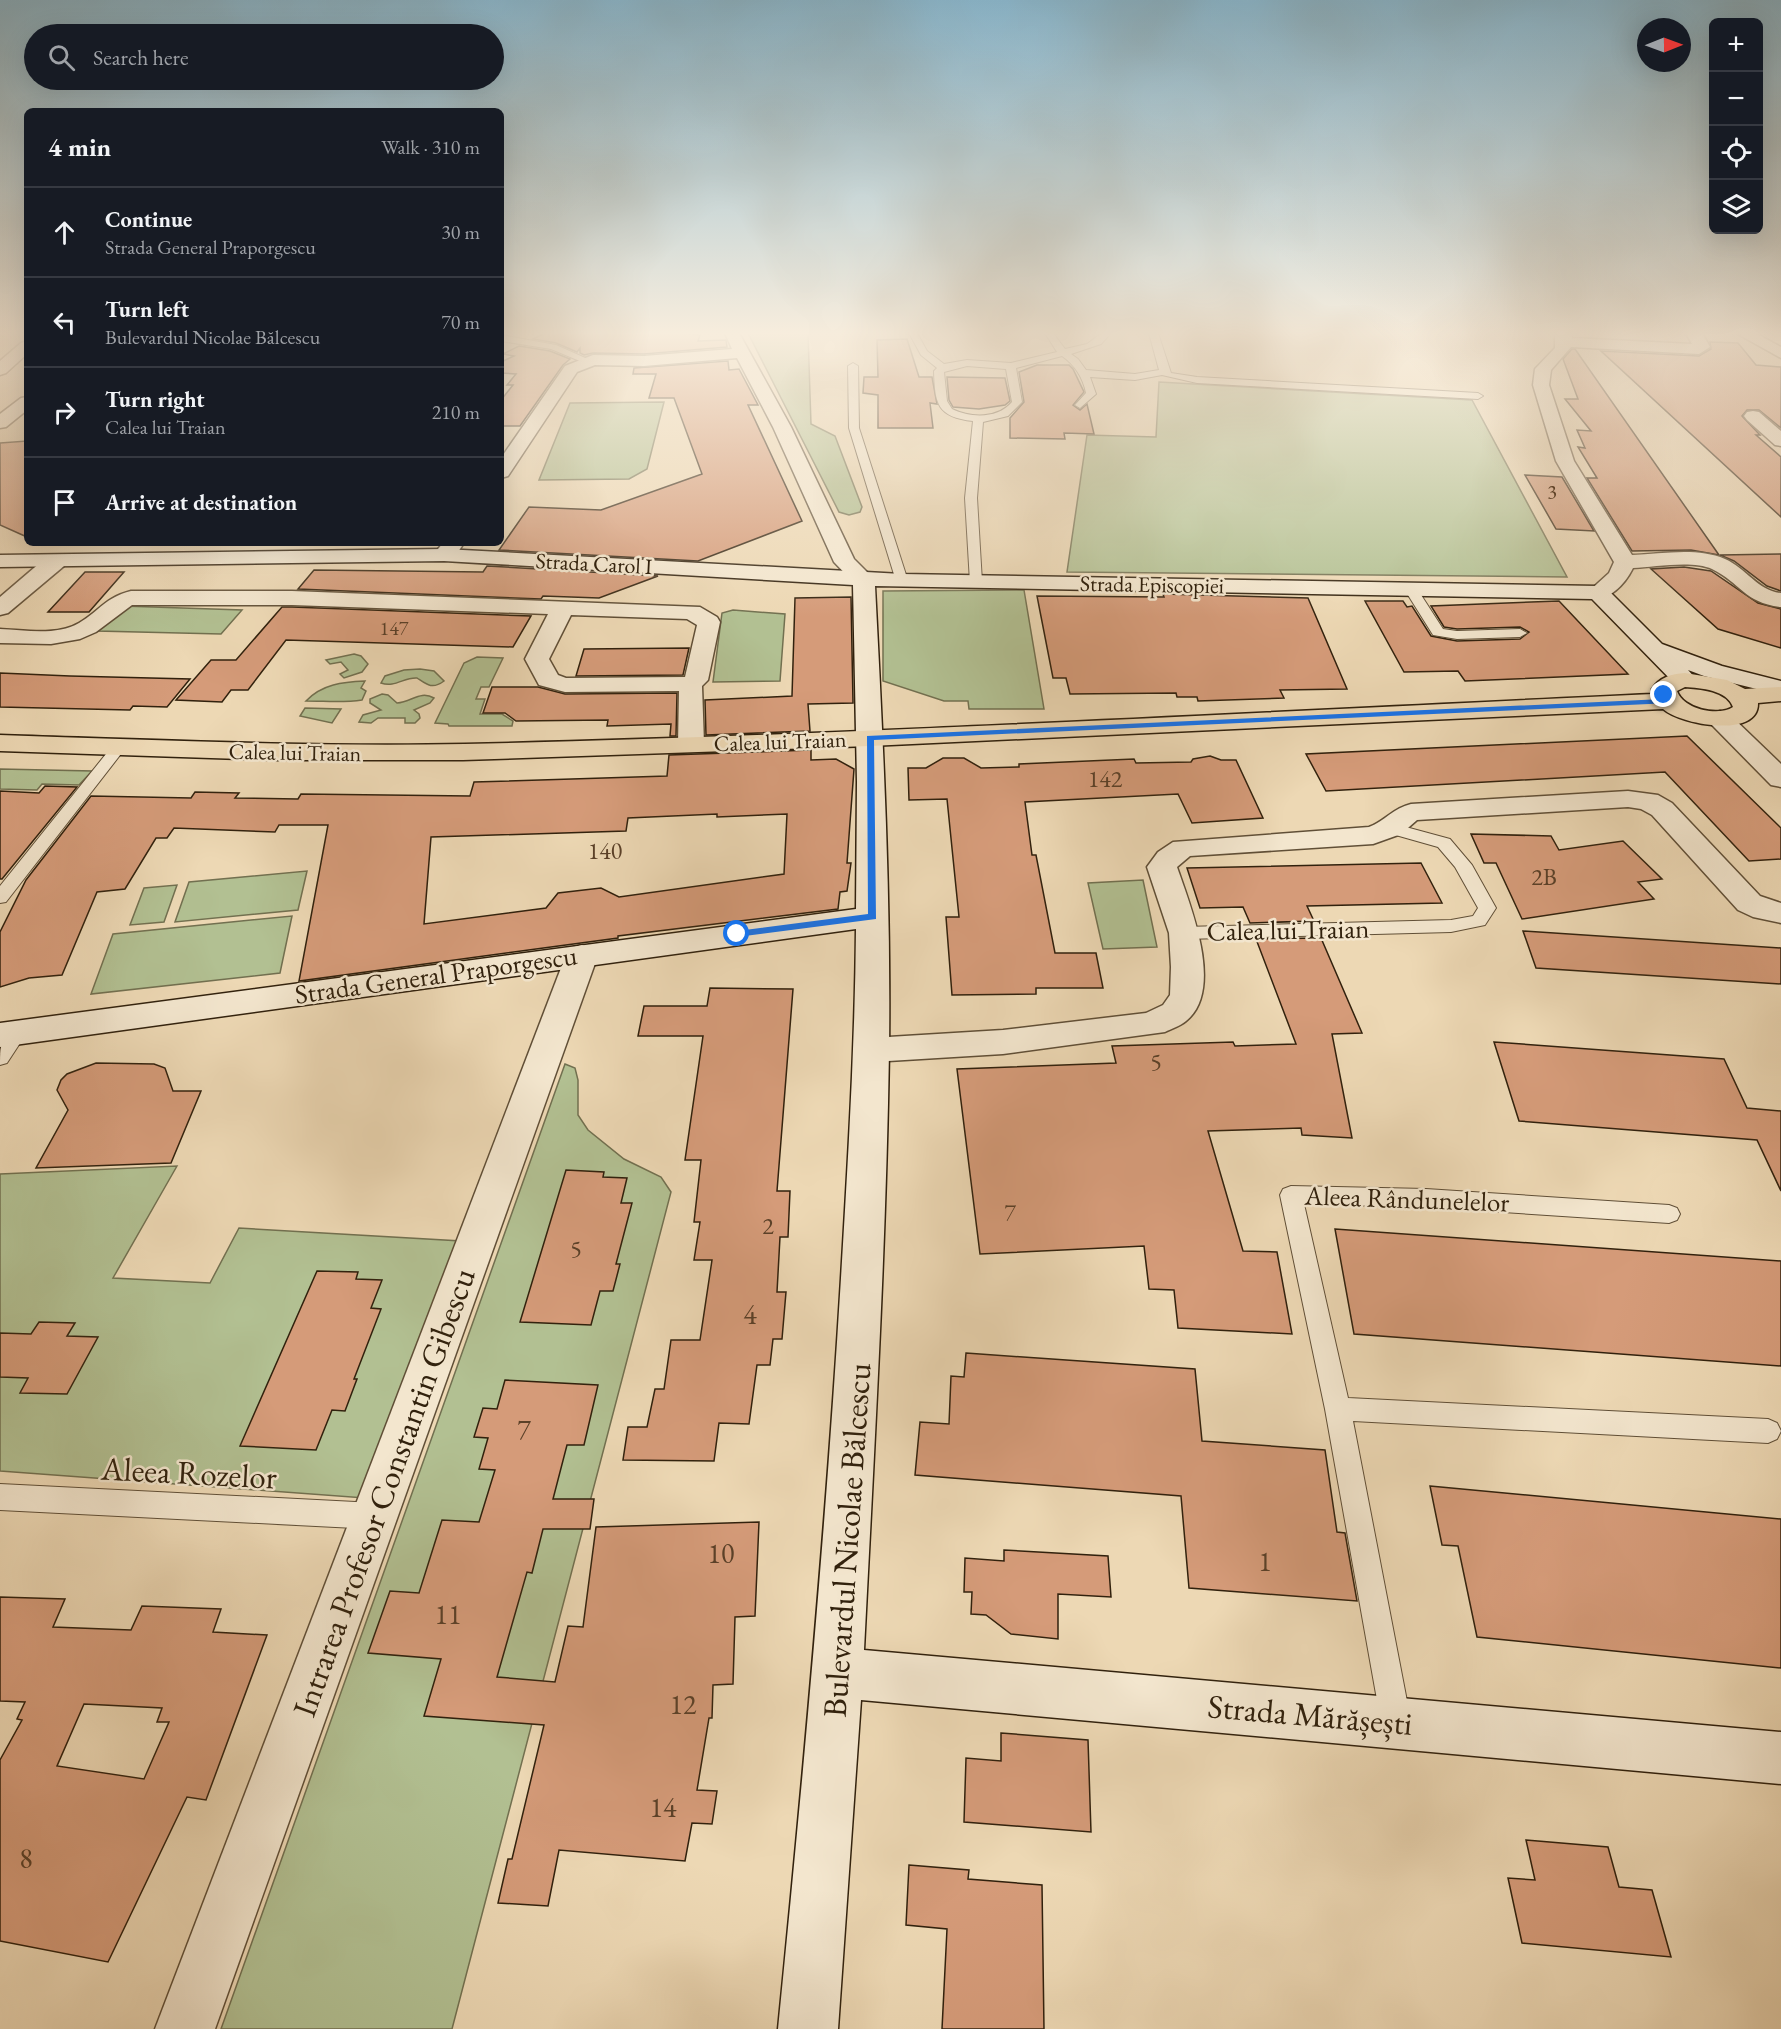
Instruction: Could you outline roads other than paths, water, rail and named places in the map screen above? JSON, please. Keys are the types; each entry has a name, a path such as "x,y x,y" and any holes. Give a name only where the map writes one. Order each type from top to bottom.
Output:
{"main road":[{"path":"1685,680 1721,686 1740,697 1746,703 1746,710 1741,715 1720,719 1696,716 1668,701 1664,695 1664,689 1675,681 1685,680"},
{"path":"1740,697 1781,694"},
{"name":"Calea lui Traian","path":"0,743 405,753 870,738 1668,701"}],"street":[{"path":"504,468 531,428"},
{"path":"782,428 845,562 864,580 870,738"},
{"path":"1554,428 1565,461 1625,562"},
{"path":"1766,428 1781,441"},
{"name":"Strada Carol I","path":"0,561 449,549 864,580"},
{"path":"0,608 57,561"},
{"path":"1625,562 1708,561 1723,566 1758,596 1779,601"},
{"path":"1625,562 1618,576 1598,593 1685,680"},
{"name":"Strada Episcopiei","path":"864,580 1525,589 1598,593"},
{"path":"0,636 64,636 92,624 119,600 131,598 292,598 692,612 709,622 696,680"},
{"path":"563,607 537,659 549,680 565,686 683,684 691,688 691,744"},
{"path":"1654,647 1713,671 1781,688"},
{"path":"1720,719 1781,779"},
{"name":"Bulevardul Nicolae Bălcescu","path":"808,2029 838,1672 856,1379 872,1050 870,738"},
{"name":"Calea lui Traian","path":"1184,933 1162,867 1168,858 1183,848 1373,835 1391,828 1401,817 1411,812 1423,810 1628,799 1648,801 1662,809 1749,903 1764,910 1781,913"},
{"name":"Strada General Praporgescu","path":"5,1042 582,955 872,916"},
{"path":"872,1050 1003,1042 1153,1024 1175,1013 1186,996 1187,967 1184,933"},
{"name":"Intrarea Profesor Constantin Gibescu","path":"185,2029 582,955"},
{"name":"Strada Mărășești","path":"838,1672 1781,1758"}],"lane":[{"path":"854,428 902,581"},
{"path":"976,582 971,498 977,428"},
{"path":"1409,587 1438,632 1457,635 1520,633"},
{"path":"0,898 119,747"},
{"name":"Calea lui Traian","path":"1184,933 1451,926 1479,921 1487,908 1463,865 1443,843 1391,828"},
{"name":"Aleea Rândunelelor","path":"1396,1722 1338,1408 1291,1195 1426,1198 1670,1214"},
{"path":"1338,1408 1768,1431"},
{"name":"Aleea Rozelor","path":"0,1497 375,1516"}]}
